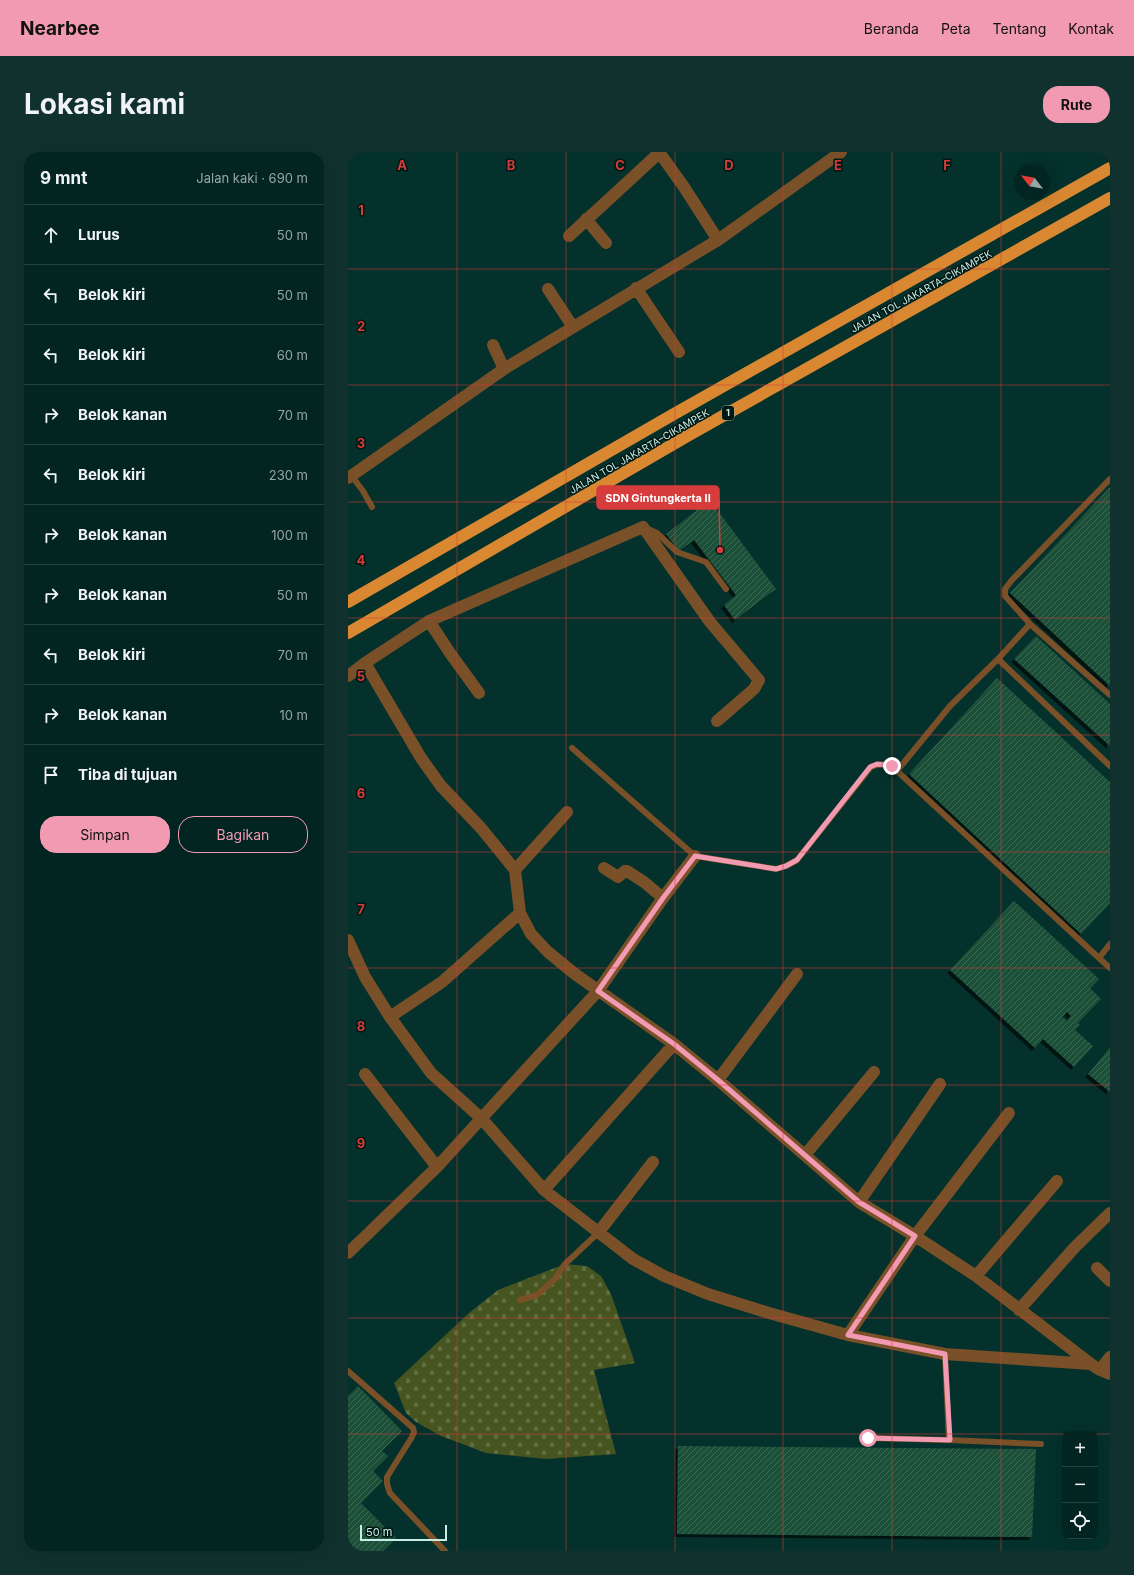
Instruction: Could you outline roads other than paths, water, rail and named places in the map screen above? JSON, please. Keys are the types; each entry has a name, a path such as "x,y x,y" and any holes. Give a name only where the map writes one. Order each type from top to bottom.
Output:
{"highway":[{"name":"JALAN TOL JAKARTA–CIKAMPEK","path":"348,602 674,414 1110,168"},
{"name":"JALAN TOL JAKARTA–CIKAMPEK","path":"348,633 682,439 1110,198"}],"street":[{"path":"349,476 504,369 636,288 718,240 841,152"},
{"path":"569,236 659,153 684,187 718,240"},
{"path":"586,220 606,243"},
{"path":"636,288 679,352"},
{"path":"548,289 573,327"},
{"path":"493,345 504,369"},
{"path":"348,676 365,663 429,621 643,527 710,622 759,680 754,689 717,721"},
{"path":"429,621 479,693"},
{"path":"365,663 421,758 441,786 481,828 515,870 520,913 531,934 548,952 598,991 674,1044 718,1080 859,1202 976,1276 1019,1310 1100,1369"},
{"path":"515,870 567,812"},
{"path":"348,1253 437,1167 598,991 663,898 695,856"},
{"path":"604,868 618,877 627,871 644,882 663,898"},
{"path":"390,1018 442,982 520,913"},
{"path":"348,940 365,977 390,1018 431,1073 482,1119 544,1190 632,1259 664,1276 708,1294 769,1314 848,1335 945,1354 1100,1369"},
{"path":"718,1080 797,974"},
{"path":"544,1190 674,1044"},
{"path":"805,1155 874,1072"},
{"path":"365,1074 437,1167"},
{"path":"859,1202 940,1084"},
{"path":"848,1335 915,1236 1009,1113"},
{"path":"598,1233 653,1162"},
{"path":"976,1276 1056,1181"},
{"path":"1019,1310 1075,1247 1110,1213"},
{"path":"1097,1268 1110,1281"},
{"path":"1100,1369 1110,1357"}],"lane":[{"path":"349,476 363,491 372,507"},
{"path":"1110,479 1005,589 1005,596 1030,624 1110,695"},
{"path":"643,527 657,533 671,548 677,552 706,562 726,589"},
{"path":"897,771 950,706 998,659 1030,624"},
{"path":"998,659 1110,766"},
{"path":"572,748 695,856 776,869 797,860 870,767 877,764 892,766 1110,968"},
{"path":"1099,958 1110,944"},
{"path":"520,1300 537,1295 555,1279 565,1264 598,1233"},
{"path":"945,1354 950,1440"},
{"path":"348,1371 413,1428 414,1432 412,1438 388,1477 387,1484 390,1493 445,1551"},
{"path":"868,1438 1041,1444"}],"place":[{"name":"SDN Gintungkerta II","path":"720,550"}]}
